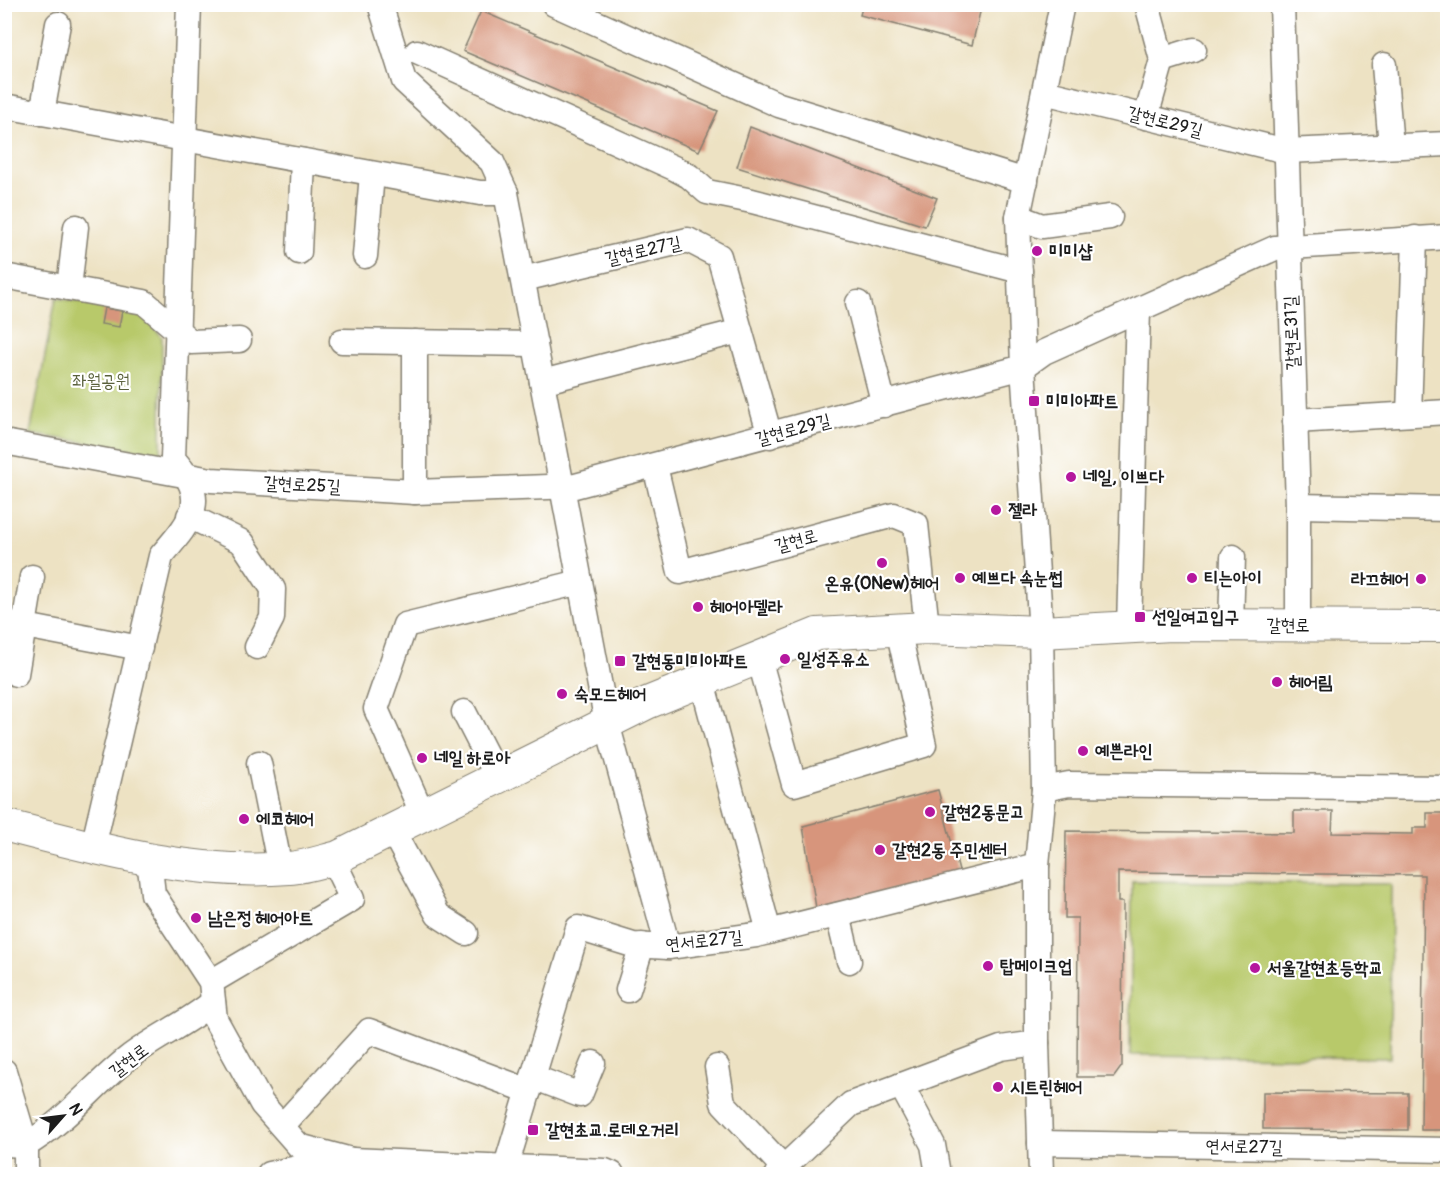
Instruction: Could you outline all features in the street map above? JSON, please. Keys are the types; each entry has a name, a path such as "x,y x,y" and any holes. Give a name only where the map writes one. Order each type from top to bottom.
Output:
{"main road":[{"name":"갈현로","path":"4,825 186,867 280,868 332,858 607,723 818,634 913,629 1041,632 1231,625 1448,626"}],"street":[{"path":"93,847 161,556 185,529 196,497 189,475 173,459 189,4"},
{"path":"380,4 404,81 492,162 506,193 607,723 668,947"},
{"path":"554,4 778,105 1026,181"},
{"path":"1041,1174 1037,1043 1036,866 1044,789 1041,632 1023,367 1018,217 1062,4"},
{"path":"1146,117 1162,60 1147,4"},
{"name":"갈현로31길","path":"1282,4 1298,506 1298,625"},
{"path":"47,114 58,24"},
{"path":"1162,60 1194,50"},
{"path":"417,52 674,168 690,176 707,192 752,201 1020,271"},
{"path":"1384,65 1391,146"},
{"name":"갈현로29길","path":"1044,92 1286,151"},
{"path":"4,106 480,193 506,193"},
{"path":"1286,151 1448,144"},
{"path":"299,252 303,161"},
{"path":"365,256 372,174"},
{"path":"1018,217 1042,226 1110,217"},
{"path":"69,288 76,227"},
{"path":"1290,245 1448,237"},
{"path":"1409,414 1415,238"},
{"name":"갈현로27길","path":"523,279 688,240 719,256 770,436"},
{"name":"갈현로29길","path":"562,487 655,466 1023,367 1044,352 1275,248 1290,245"},
{"path":"4,276 144,302 191,342 239,340"},
{"path":"858,303 884,405"},
{"path":"1130,627 1138,310"},
{"path":"542,382 740,331"},
{"path":"342,342 535,344"},
{"path":"415,342 415,492 562,487"},
{"path":"1295,421 1448,412"},
{"name":"갈현로25길","path":"4,442 212,480 415,492"},
{"name":"갈현로","path":"655,466 680,572 894,515 916,524 913,629"},
{"path":"1298,506 1448,509"},
{"path":"189,516 242,542 273,589 272,618 257,647"},
{"path":"1231,625 1233,557"},
{"path":"16,674 14,624 32,577"},
{"path":"423,815 376,710 405,625 580,582"},
{"path":"14,624 140,648"},
{"path":"759,658 794,784 924,745 913,629"},
{"path":"702,681 769,932"},
{"path":"464,712 498,778"},
{"path":"259,763 280,868"},
{"path":"1044,789 1069,784 1448,788"},
{"path":"392,830 438,915 466,933"},
{"name":"갈현로","path":"15,1144 47,1132 129,1057 192,1019 212,992 352,899 332,858"},
{"path":"149,859 153,894 212,992 214,1019 262,1104 299,1146 352,1160"},
{"name":"연서로27길","path":"506,1166 578,928 642,945 668,947 769,932 1036,866"},
{"path":"838,915 849,961"},
{"path":"628,990 642,945"},
{"path":"282,1126 369,1031 531,1084 580,1095 593,1063"},
{"path":"717,1067 723,1104 780,1171 850,1104 1001,1048 1037,1043"},
{"path":"4,1071 15,1144 26,1174"},
{"path":"901,1085 933,1144 938,1174"},
{"name":"연서로27길","path":"1040,1143 1448,1150"},
{"path":"269,1174 317,1164 352,1160 606,1171 612,1174"}],"green space":[{"name":"좌월공원","path":"56,298 141,312 162,337 161,454 30,434"},
{"path":"1132,881 1391,884 1390,1058 1130,1055"}],"building":[{"path":"863,4 982,4 972,45 860,15"},
{"path":"481,11 718,111 699,151 463,51"},
{"path":"750,127 937,198 925,226 737,167"},
{"path":"104,308 122,311 119,327 101,324"},
{"name":"갈현2동 주민센터","path":"938,790 960,875 816,908 803,826"},
{"path":"1294,811 1333,811 1332,833 1413,834 1413,828 1427,828 1427,813 1448,813 1448,1130 1421,1130 1424,875 1118,872 1118,902 1123,902 1122,1066 1114,1077 1077,1077 1078,918 1065,918 1066,831 1294,833"},
{"path":"1263,1092 1408,1093 1408,1130 1263,1129"}],"place":[{"name":"미미샵","path":"1037,251"},
{"name":"미미아파트","path":"1034,401"},
{"name":"네일, 이쁘다","path":"1071,477"},
{"name":"젤라","path":"996,510"},
{"name":"온유(ONew)헤어","path":"882,563"},
{"name":"예쁘다 속눈썹","path":"960,578"},
{"name":"티는아이","path":"1192,578"},
{"name":"라끄헤어","path":"1421,579"},
{"name":"헤어아델라","path":"698,607"},
{"name":"선일여고입구","path":"1140,617"},
{"name":"일성주유소","path":"785,659"},
{"name":"갈현동미미아파트","path":"620,661"},
{"name":"헤어림","path":"1277,682"},
{"name":"숙모드헤어","path":"562,694"},
{"name":"예쁜라인","path":"1083,751"},
{"name":"네일 하로아","path":"422,758"},
{"name":"갈현2동문고","path":"930,812"},
{"name":"에코헤어","path":"244,819"},
{"name":"갈현2동 주민센터","path":"880,850"},
{"name":"남은정 헤어아트","path":"196,918"},
{"name":"탑메이크업","path":"988,966"},
{"name":"서울갈현초등학교","path":"1255,968"},
{"name":"시트린헤어","path":"998,1087"},
{"name":"갈현초교.로데오거리","path":"533,1130"}]}
